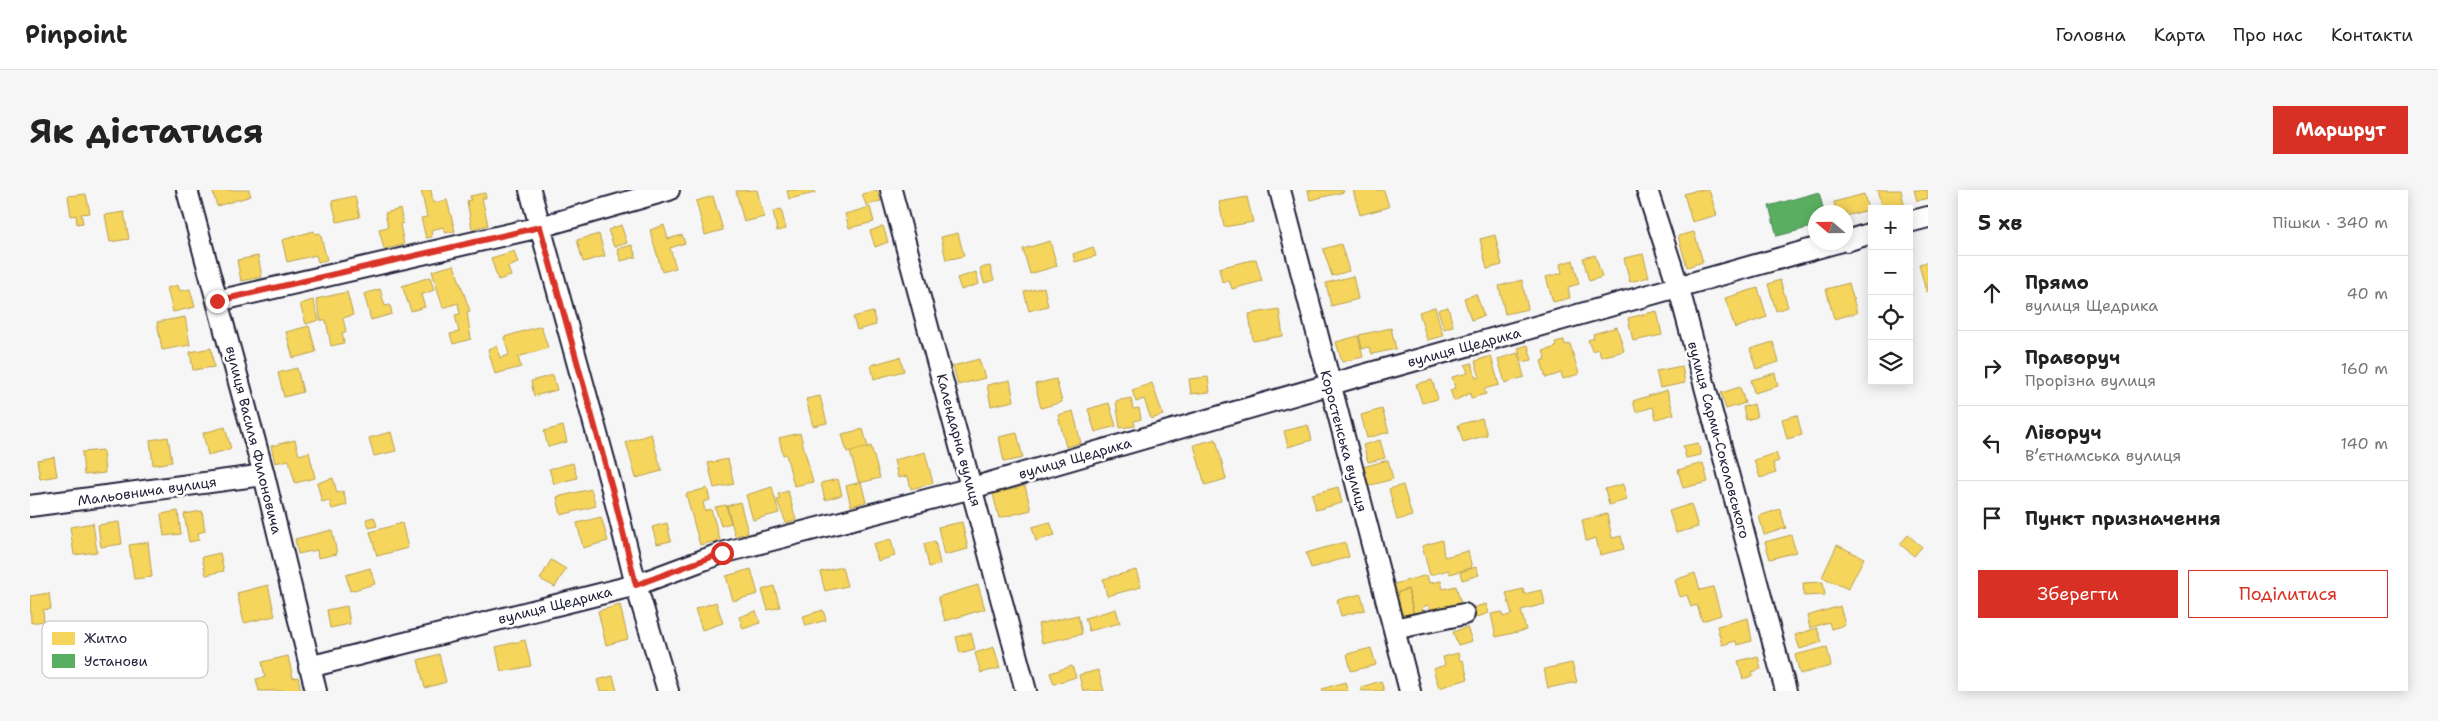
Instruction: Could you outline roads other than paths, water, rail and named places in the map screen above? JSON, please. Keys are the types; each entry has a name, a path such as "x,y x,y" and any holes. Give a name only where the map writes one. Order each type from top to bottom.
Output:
{"street":[{"name":"вулиця Василя Филоновича","path":"187,190 264,475 316,691"},
{"path":"530,190 614,496 636,585 668,691"},
{"path":"217,301 540,227 669,190"},
{"name":"Календарна вулиця","path":"891,190 1026,691"},
{"name":"Коростенська вулиця","path":"1280,190 1410,691"},
{"name":"вулиця Сарми-Соколовського","path":"1647,190 1679,289 1786,691"},
{"path":"1913,221 1928,217"},
{"path":"1853,238 1868,234"},
{"name":"вулиця Щедрика","path":"309,667 636,585 722,553 972,488 1679,289 1811,250"},
{"name":"Мальовнича вулиця","path":"30,506 264,475"},
{"path":"1394,629 1464,614"}]}
